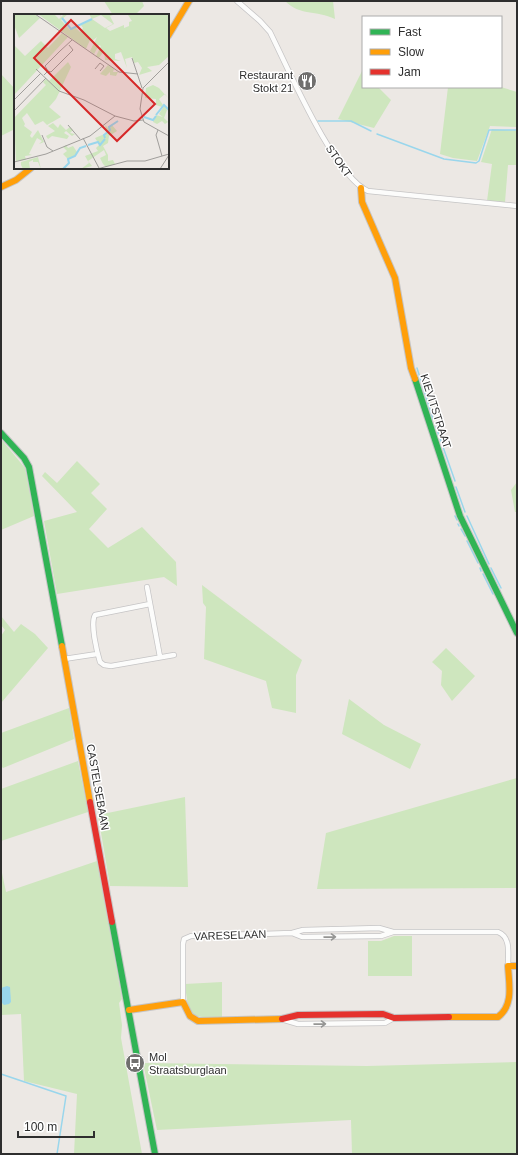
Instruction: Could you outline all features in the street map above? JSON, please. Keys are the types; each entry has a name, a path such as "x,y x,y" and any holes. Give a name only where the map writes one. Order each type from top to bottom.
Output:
{"street":[{"name":"STOKT","path":"237,1 260,20 270,32 329,147 348,176 361,188"},
{"path":"169,34 189,2"},
{"path":"1,188 16,180 30,169"},
{"path":"361,188 368,191 517,206"},
{"name":"KIEVITSTRAAT","path":"361,188 362,202 395,278 411,368 460,516 517,633"},
{"name":"CASTELSEBAAN","path":"1,433 24,458 29,467 155,1154"},
{"path":"148,587 160,657"},
{"path":"150,604 95,615 93,618 93,625 100,662 104,665 111,666 174,655"},
{"path":"64,659 98,654"},
{"name":"VARESELAAN","path":"183,1002 184,939 191,936 292,933 303,930 379,928 393,932 498,932 504,934 506,939 508,966"},
{"name":"VARESELAAN","path":"292,933 302,937 380,936 393,932"},
{"path":"129,1010 183,1002 188,1014 192,1019 198,1021 281,1019 306,1015 383,1014 394,1018 498,1017 504,1014 508,1005 508,966 517,966"}],"green space":[{"path":"104,1 142,1 144,6 136,14 112,14"},
{"path":"285,1 333,1 335,19 321,14 296,9"},
{"path":"362,71 362,88 379,88 391,100 374,128 338,119"},
{"path":"1,74 14,88 14,130 1,136"},
{"path":"502,87 517,92 517,127 490,126 477,161 453,158 440,154 448,88"},
{"path":"492,129 517,131 517,165 508,165 505,202 487,201 492,164 481,162"},
{"path":"1,439 25,468 34,516 1,530"},
{"path":"77,461 100,484 91,493 107,509 89,529 108,548 142,527 176,562 177,586 164,577 57,594 44,521 77,512 42,476 45,472 57,483"},
{"path":"517,482 517,512 515,512 511,490"},
{"path":"202,585 302,660 296,675 296,713 272,708 266,681 204,659 206,607 203,603"},
{"path":"1,616 14,632 21,624 35,634 48,648 1,703 1,636 5,630 1,625"},
{"path":"446,648 475,676 452,701 441,685 442,671 432,662"},
{"path":"349,699 384,725 421,744 410,769 342,734"},
{"path":"69,708 74,739 3,768 1,766 1,733"},
{"path":"78,761 88,812 1,841 1,789"},
{"path":"517,778 517,888 317,889 326,833"},
{"path":"185,797 188,887 110,886 98,815"},
{"path":"97,861 122,999 119,1003 122,1025 121,1038 142,1154 74,1154 77,1094 24,1081 21,1014 1,1015 1,868 6,892"},
{"path":"394,936 412,936 412,976 368,976 368,941 381,941"},
{"path":"222,982 222,1018 196,1016 192,1013 188,1004 185,984"},
{"path":"517,1062 517,1154 352,1154 351,1120 157,1130 143,1063 367,1066"}],"water":[{"path":"7,986 10,987 11,1002 4,1005 2,1003 1,988"}],"waterway":[{"path":"318,121 351,121 371,131"},
{"path":"377,134 444,159 476,163 479,161 489,130 517,130"},
{"path":"417,368 433,419"},
{"path":"436,427 455,481"},
{"path":"456,487 465,512"},
{"path":"455,516 457,520"},
{"path":"467,516 489,564"},
{"path":"461,529 465,536"},
{"path":"467,541 478,563"},
{"path":"491,568 501,588"},
{"path":"483,574 493,594"},
{"path":"1,1074 66,1096 57,1154"}],"traffic: fast":[{"path":"415,379 460,516 517,633"},
{"path":"1,433 24,458 29,467 62,646"},
{"path":"112,922 155,1154"}],"traffic: slow":[{"path":"169,34 189,1"},
{"path":"1,187 16,180 30,169"},
{"path":"361,188 362,202 395,278 411,368 415,379"},
{"path":"62,646 90,802"},
{"path":"449,1017 498,1017 503,1012 508,1000 508,966 517,966"},
{"path":"129,1010 183,1002 190,1016 198,1021 282,1019"}],"traffic: jam":[{"path":"90,802 112,922"},
{"path":"282,1019 298,1015 383,1014 394,1018 449,1017"}],"place":[{"name":"Restaurant Stokt 21","path":"307,81"},
{"name":"Mol Straatsburglaan","path":"135,1063"}]}
